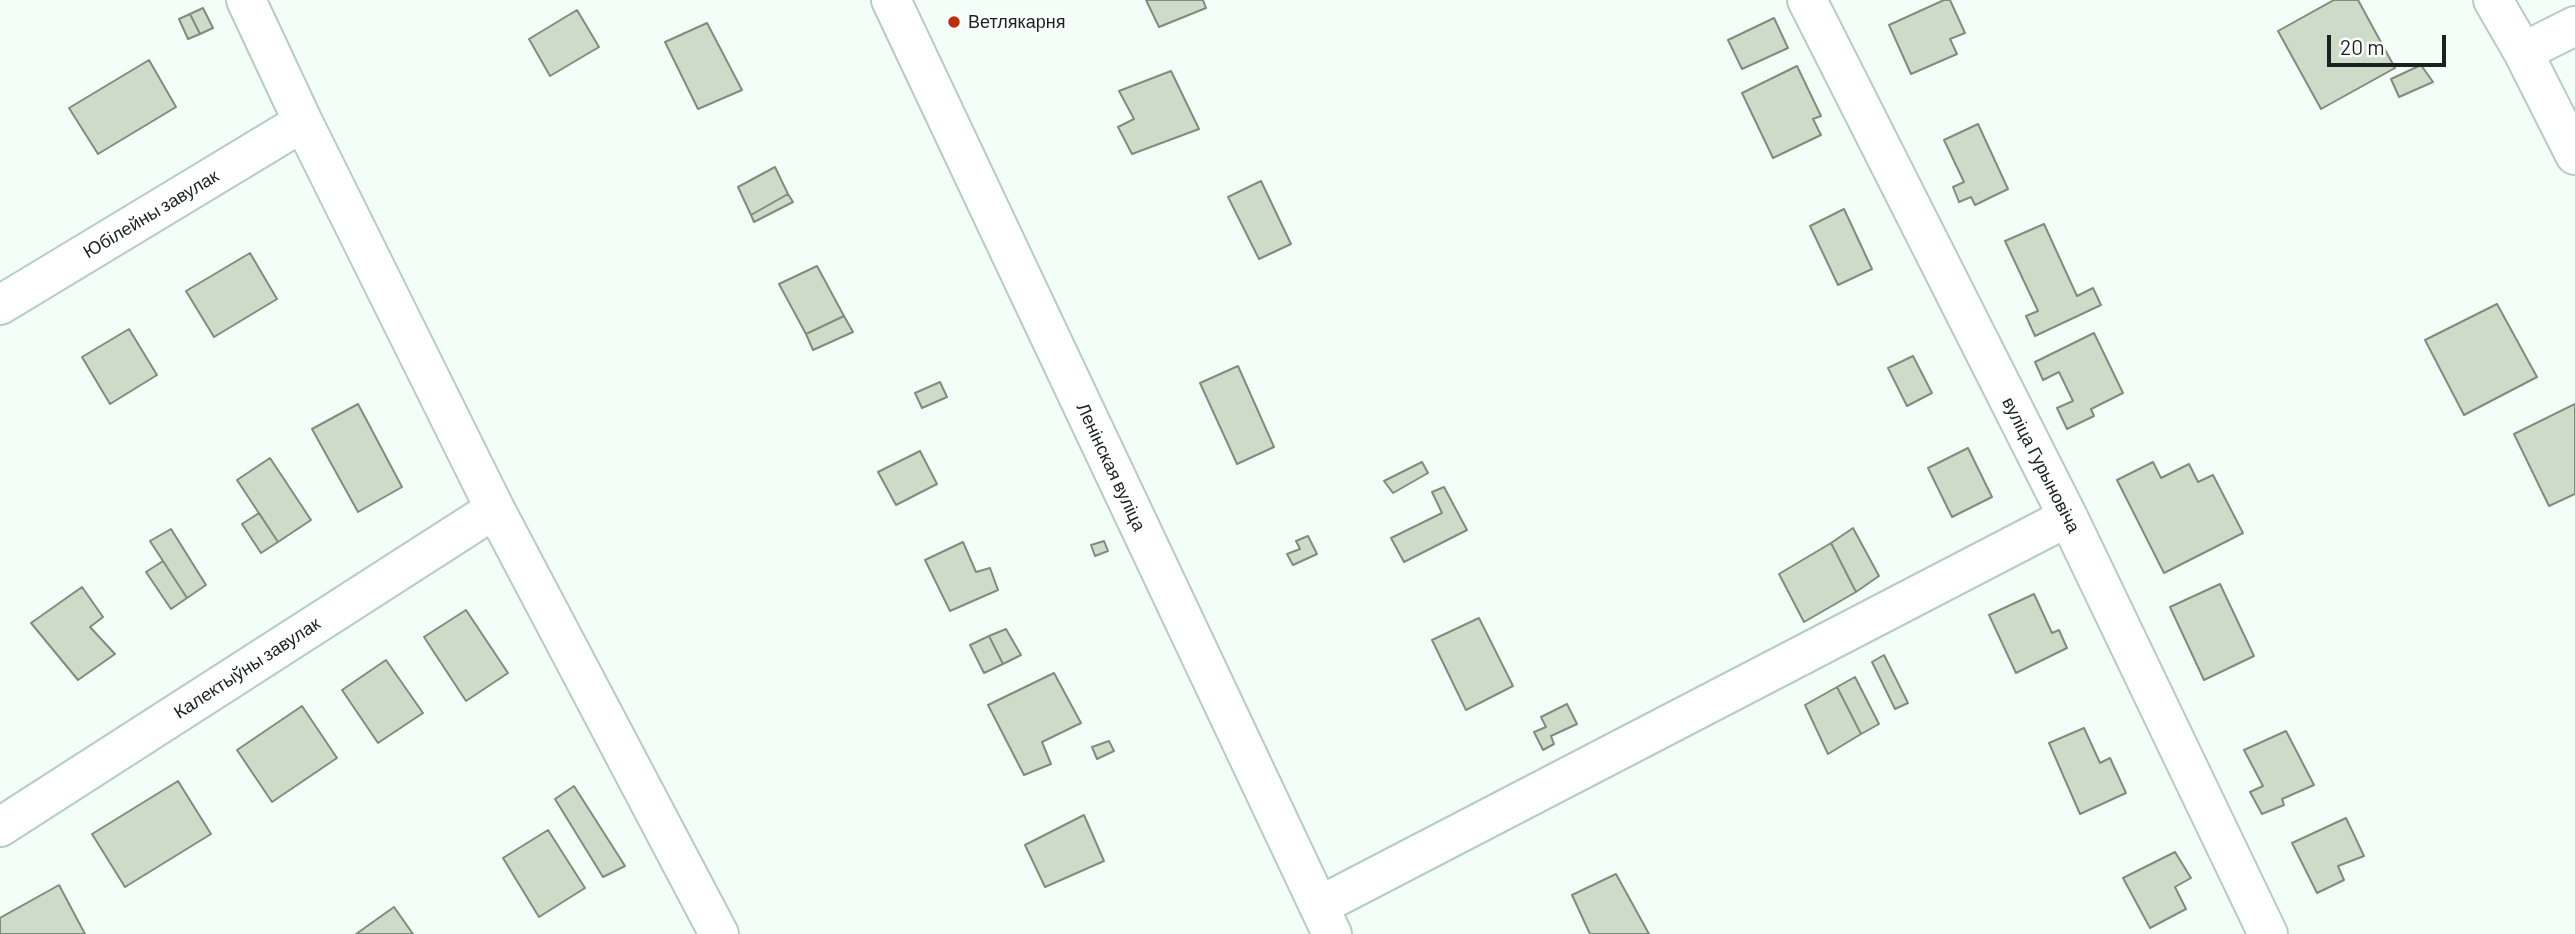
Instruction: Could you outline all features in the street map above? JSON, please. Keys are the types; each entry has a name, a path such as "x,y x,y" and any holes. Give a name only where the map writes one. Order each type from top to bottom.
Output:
{"street":[{"path":"246,0 303,122 704,929"},
{"name":"Ленінская вуліца","path":"891,0 1326,920"},
{"name":"вуліца Гурыновіча","path":"1807,0 2068,517 2268,934"},
{"path":"2493,0 2523,52 2575,155"},
{"path":"2523,52 2575,26"},
{"name":"Юбілейны завулак","path":"0,306 303,122"},
{"name":"Калектыўны завулак","path":"0,827 495,509"},
{"path":"1326,920 2068,517"}],"building":[{"path":"1146,0 1203,0 1206,8 1159,27"},
{"path":"1944,0 1950,0 1965,33 1950,39 1957,54 1911,74 1889,25"},
{"path":"2334,0 2358,0 2395,68 2321,109 2278,31"},
{"path":"203,8 213,28 200,34 190,14"},
{"path":"577,10 599,47 550,76 529,39"},
{"path":"190,14 200,34 188,39 179,19"},
{"path":"1774,18 1788,48 1742,69 1728,40"},
{"path":"707,23 742,90 698,109 665,42"},
{"path":"149,60 176,107 98,154 69,108"},
{"path":"2421,65 2433,82 2399,97 2391,79"},
{"path":"1797,66 1821,116 1813,119 1821,135 1773,158 1742,93"},
{"path":"1171,71 1199,129 1132,154 1118,127 1134,119 1119,91"},
{"path":"1978,124 2008,189 1975,205 1971,197 1959,202 1953,187 1964,182 1944,140"},
{"path":"775,167 788,194 751,215 738,187"},
{"path":"1261,181 1291,244 1259,259 1228,197"},
{"path":"788,194 793,202 754,222 751,215"},
{"path":"1844,209 1872,269 1838,285 1810,226"},
{"path":"2044,224 2077,296 2093,288 2101,305 2035,336 2026,316 2038,311 2005,241"},
{"path":"250,253 277,299 214,337 186,291"},
{"path":"817,266 844,316 806,334 779,284"},
{"path":"2497,304 2537,377 2464,415 2425,340"},
{"path":"844,316 853,332 813,350 806,334"},
{"path":"129,329 157,375 110,404 82,357"},
{"path":"2094,333 2123,393 2091,409 2094,416 2067,429 2057,408 2073,401 2059,372 2043,380 2035,362"},
{"path":"1913,356 1932,393 1907,406 1888,368"},
{"path":"1238,366 1274,447 1237,464 1200,383"},
{"path":"940,382 947,397 922,408 915,393"},
{"path":"358,404 402,487 358,512 312,429"},
{"path":"2575,404 2575,494 2549,506 2514,434"},
{"path":"1968,448 1992,497 1952,517 1928,468"},
{"path":"920,451 937,484 896,505 878,472"},
{"path":"270,458 311,520 278,542 237,480"},
{"path":"1422,462 1428,473 1393,493 1384,481"},
{"path":"2153,462 2161,478 2189,464 2198,482 2213,475 2243,533 2164,573 2117,480"},
{"path":"1444,487 1467,530 1404,562 1391,538 1442,513 1432,492"},
{"path":"259,513 278,542 261,553 242,524"},
{"path":"1853,528 1879,576 1856,592 1831,543"},
{"path":"171,529 206,585 187,598 150,541"},
{"path":"1308,536 1317,554 1293,565 1287,554 1300,549 1296,541"},
{"path":"1104,541 1108,551 1095,556 1091,545"},
{"path":"963,542 976,572 990,568 998,590 950,611 925,560"},
{"path":"1831,543 1856,592 1804,622 1779,574"},
{"path":"163,561 187,598 171,609 146,572"},
{"path":"2220,584 2254,656 2204,680 2170,607"},
{"path":"82,587 103,617 90,627 115,654 78,680 31,623"},
{"path":"2034,594 2052,633 2059,630 2067,648 2016,673 1989,615"},
{"path":"466,610 508,673 466,701 424,637"},
{"path":"1479,618 1513,686 1466,710 1432,640"},
{"path":"1006,629 1021,655 1003,664 989,636"},
{"path":"989,636 1003,664 984,673 970,645"},
{"path":"1884,655 1908,703 1895,709 1872,662"},
{"path":"386,660 423,713 378,743 342,690"},
{"path":"1054,673 1081,723 1042,742 1051,764 1024,775 988,705"},
{"path":"1855,677 1879,724 1861,734 1837,687"},
{"path":"1837,687 1861,734 1828,754 1805,705"},
{"path":"1567,704 1577,724 1551,736 1554,744 1543,750 1534,732 1546,727 1541,717"},
{"path":"302,706 337,758 272,802 237,750"},
{"path":"2084,728 2100,763 2110,758 2126,793 2080,814 2049,743"},
{"path":"2286,731 2314,785 2282,799 2284,805 2262,814 2250,792 2263,786 2244,750"},
{"path":"1109,741 1114,751 1097,759 1092,747"},
{"path":"178,781 211,834 125,887 92,834"},
{"path":"574,786 625,866 603,877 555,799"},
{"path":"1084,815 1104,861 1045,887 1025,845"},
{"path":"2346,818 2364,856 2338,866 2344,880 2317,893 2292,843"},
{"path":"548,830 585,888 539,917 503,858"},
{"path":"2175,852 2191,878 2175,887 2186,909 2150,928 2123,878"},
{"path":"1616,874 1649,934 1590,934 1572,895"},
{"path":"59,885 85,934 0,934 0,918"},
{"path":"394,907 413,934 356,934"}],"place":[{"name":"Ветлякарня","path":"954,22"}]}
